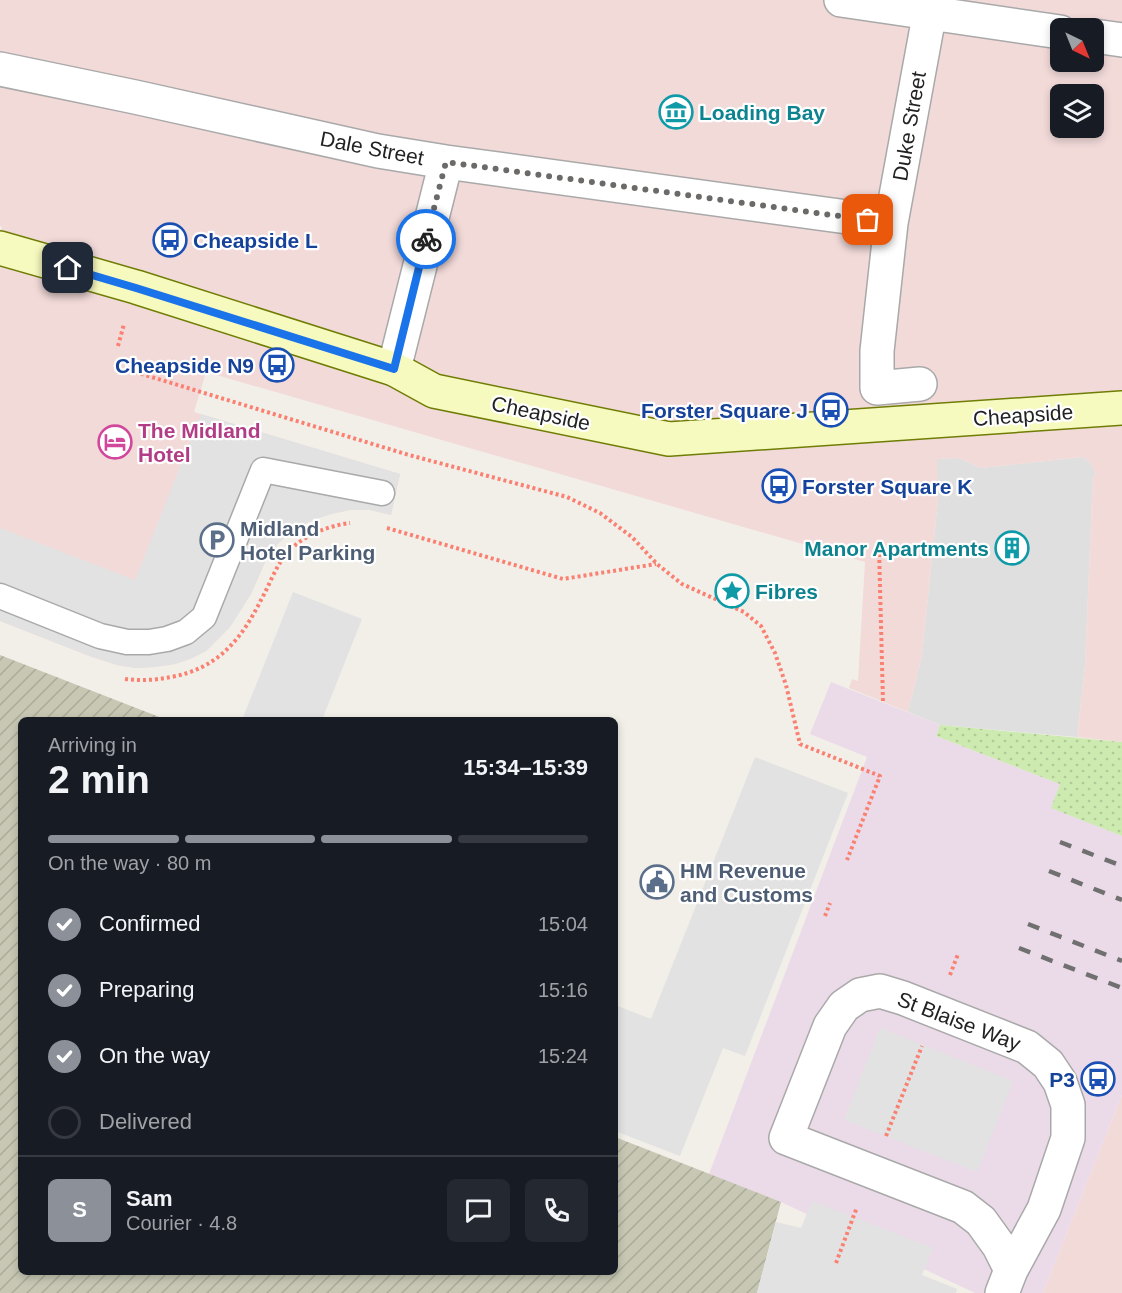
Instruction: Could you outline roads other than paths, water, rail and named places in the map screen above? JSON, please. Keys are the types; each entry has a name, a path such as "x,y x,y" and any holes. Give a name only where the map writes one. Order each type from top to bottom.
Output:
{"street":[{"path":"841,0 930,7 1050,30"},
{"name":"Duke Street","path":"920,384 877,388 877,351 891,223 930,7"},
{"path":"1104,37 1122,40"},
{"name":"Dale Street","path":"0,69 378,151 891,223"},
{"path":"394,369 446,162"},
{"name":"Cheapside","path":"0,248 394,369 434,391 669,440 1113,408"},
{"name":"St Blaise Way","path":"880,992 903,998 1027,1047 1048,1064 1060,1082 1068,1105 1068,1138 1044,1209 1007,1281 999,1246 981,1221 963,1208 786,1138 830,1026 844,1006 860,995 880,992"}],"lane":[{"path":"0,596 100,636 127,642 167,639 186,632 204,617 263,470 382,493"}],"railway":[{"path":"1060,842 1122,866"},
{"path":"1049,871 1122,900"},
{"path":"1028,924 1122,961"},
{"path":"1019,948 1122,988"}],"place":[{"name":"Loading Bay","path":"676,112"},
{"name":"Cheapside L","path":"170,240"},
{"name":"Cheapside N9","path":"277,365"},
{"name":"Forster Square J","path":"831,410"},
{"name":"The Midland Hotel","path":"115,442"},
{"name":"Forster Square K","path":"779,486"},
{"name":"Midland Hotel Parking","path":"217,540"},
{"name":"Manor Apartments","path":"1012,548"},
{"name":"Fibres","path":"732,591"},
{"name":"HM Revenue and Customs","path":"657,882"},
{"name":"P3","path":"1098,1079"}]}
